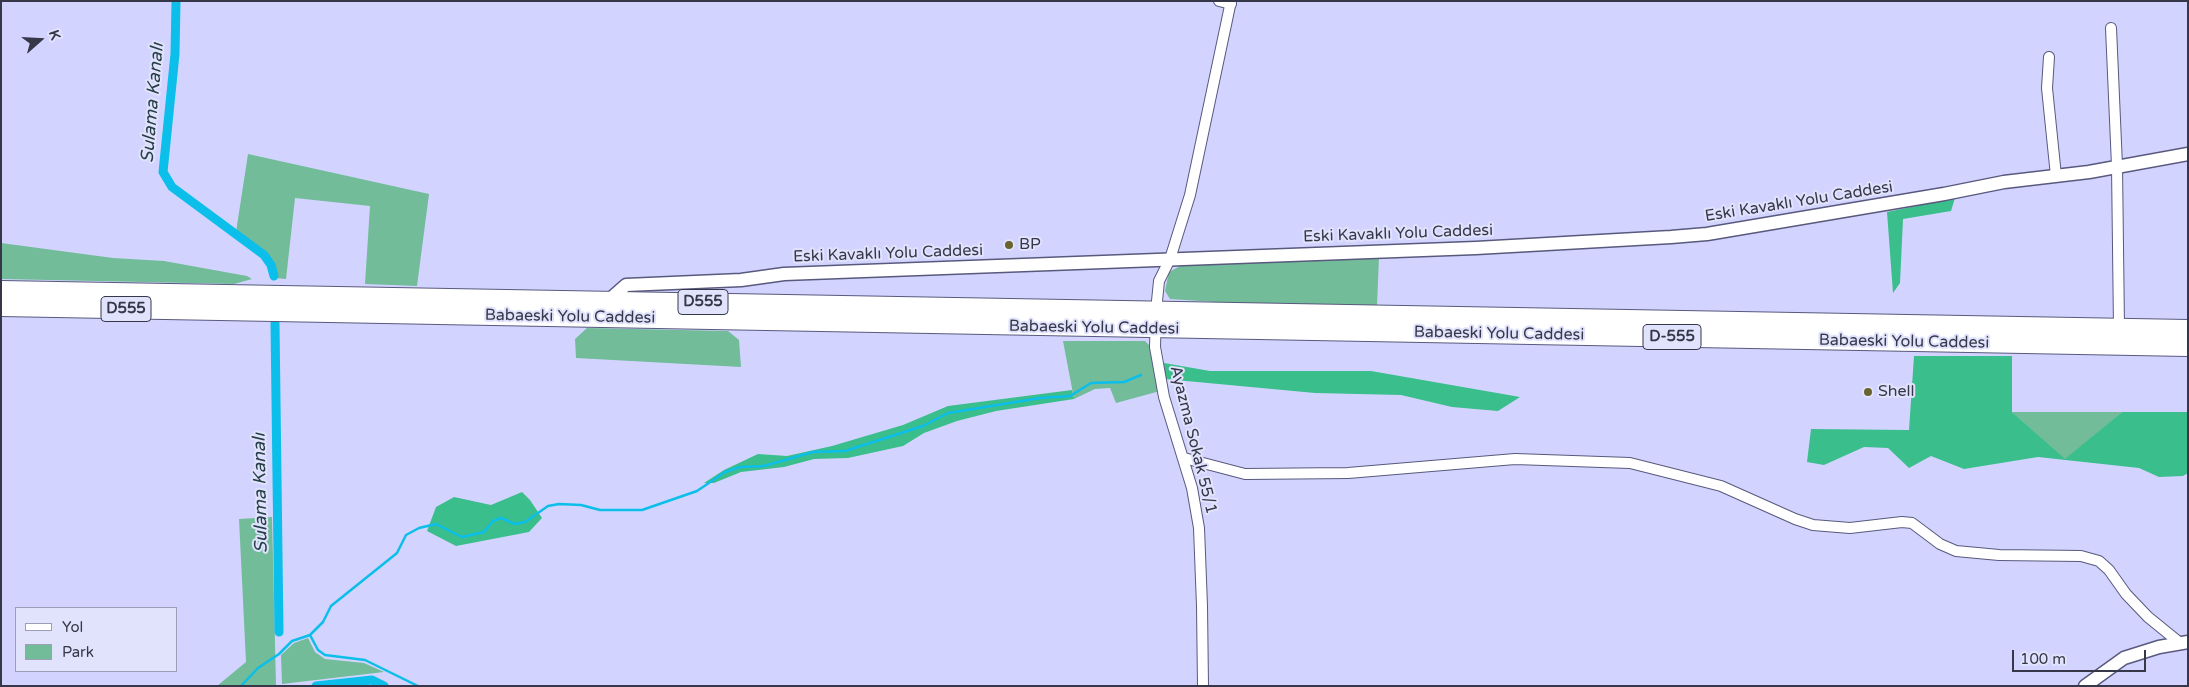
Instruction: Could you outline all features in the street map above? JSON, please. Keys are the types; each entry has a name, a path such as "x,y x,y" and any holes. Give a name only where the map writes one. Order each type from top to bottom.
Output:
{"highway":[{"name":"Babaeski Yolu Caddesi","path":"1,290 250,303 1156,330 2188,347"},
{"name":"Babaeski Yolu Caddesi","path":"1,307 609,300 2188,330"}],"street":[{"path":"1219,1 1231,2"},
{"name":"Ayazma Sokak 55/1","path":"1203,686 1202,606 1198,528 1192,488 1164,398 1155,347 1156,311 1160,281 1170,259 1190,195 1231,2"},
{"path":"2111,28 2117,166 2119,328"},
{"path":"2049,57 2047,88 2056,176"},
{"name":"Eski Kavaklı Yolu Caddesi","path":"609,300 626,285 741,280 784,274 1055,266 1170,259 1476,248 1706,234 1848,211 2004,182 2056,176 2188,154"},
{"path":"1184,458 1213,467 1254,474 1368,472 1515,459 1630,463 1721,486 1795,519 1813,525 1850,528 1902,522 1912,523 1934,540 1956,551 1999,555 2081,556 2099,561 2109,570 2126,594 2148,617 2184,642"},
{"path":"2086,686 2124,658 2159,647 2184,642"}],"green space":[{"path":"248,154 429,194 417,286 365,284 370,206 295,198 286,279 275,278 272,264 265,253 236,232"},
{"path":"1955,198 1951,211 1903,219 1900,283 1893,293 1887,212"},
{"path":"1,243 113,258 164,261 247,276 252,279 234,284 1,279"},
{"path":"1379,257 1377,306 1260,305 1170,299 1165,291 1169,272 1184,264"},
{"path":"587,328 728,331 739,340 741,367 576,358 575,339"},
{"path":"1063,341 1145,341 1152,348 1160,391 1116,403 1110,388 1095,389 1074,399"},
{"path":"1914,356 2012,356 2012,412 2065,459 2122,412 2188,412 2188,473 2183,476 2159,477 2139,468 2038,457 1964,469 1931,456 1909,468 1888,448 1864,447 1824,465 1807,462 1811,429 1909,430"},
{"path":"1164,363 1210,371 1371,371 1520,397 1498,411 1452,407 1401,395 1315,393 1165,379"},
{"path":"1072,390 1074,399 996,411 957,421 924,433 903,446 848,458 814,459 784,467 741,472 714,483 704,483 724,470 758,454 787,456 832,446 903,425 948,406"},
{"path":"2012,412 2122,412 2065,460"},
{"path":"522,492 542,518 529,532 456,546 427,531 436,507 454,497 491,505"},
{"path":"272,517 276,686 217,686 246,662 239,519"},
{"path":"308,638 315,652 325,659 364,663 384,672 282,684 281,655 294,643"}],"waterway":[{"name":"Sulama Kanalı","path":"176,1 175,54 163,172 172,187 264,255 271,265 274,276"},
{"name":"Sulama Kanalı","path":"275,323 279,632"},
{"path":"241,686 258,668 279,654 292,641 310,635 323,622 331,606 397,553 406,535 419,528 436,524 462,537 484,532 493,521 501,518 515,524 525,522 548,506 559,504 581,505 600,510 642,510 697,491 725,472 740,467 764,466 813,452 845,451 923,426 948,413 1040,398 1070,396 1091,383 1124,382 1141,375"},
{"path":"310,635 318,650 325,655 365,660 418,686"},
{"name":"Sulama Kanalı","path":"316,686 372,680 384,686"}],"place":[{"name":"BP","path":"1009,245"},
{"name":"Shell","path":"1868,392"}]}
